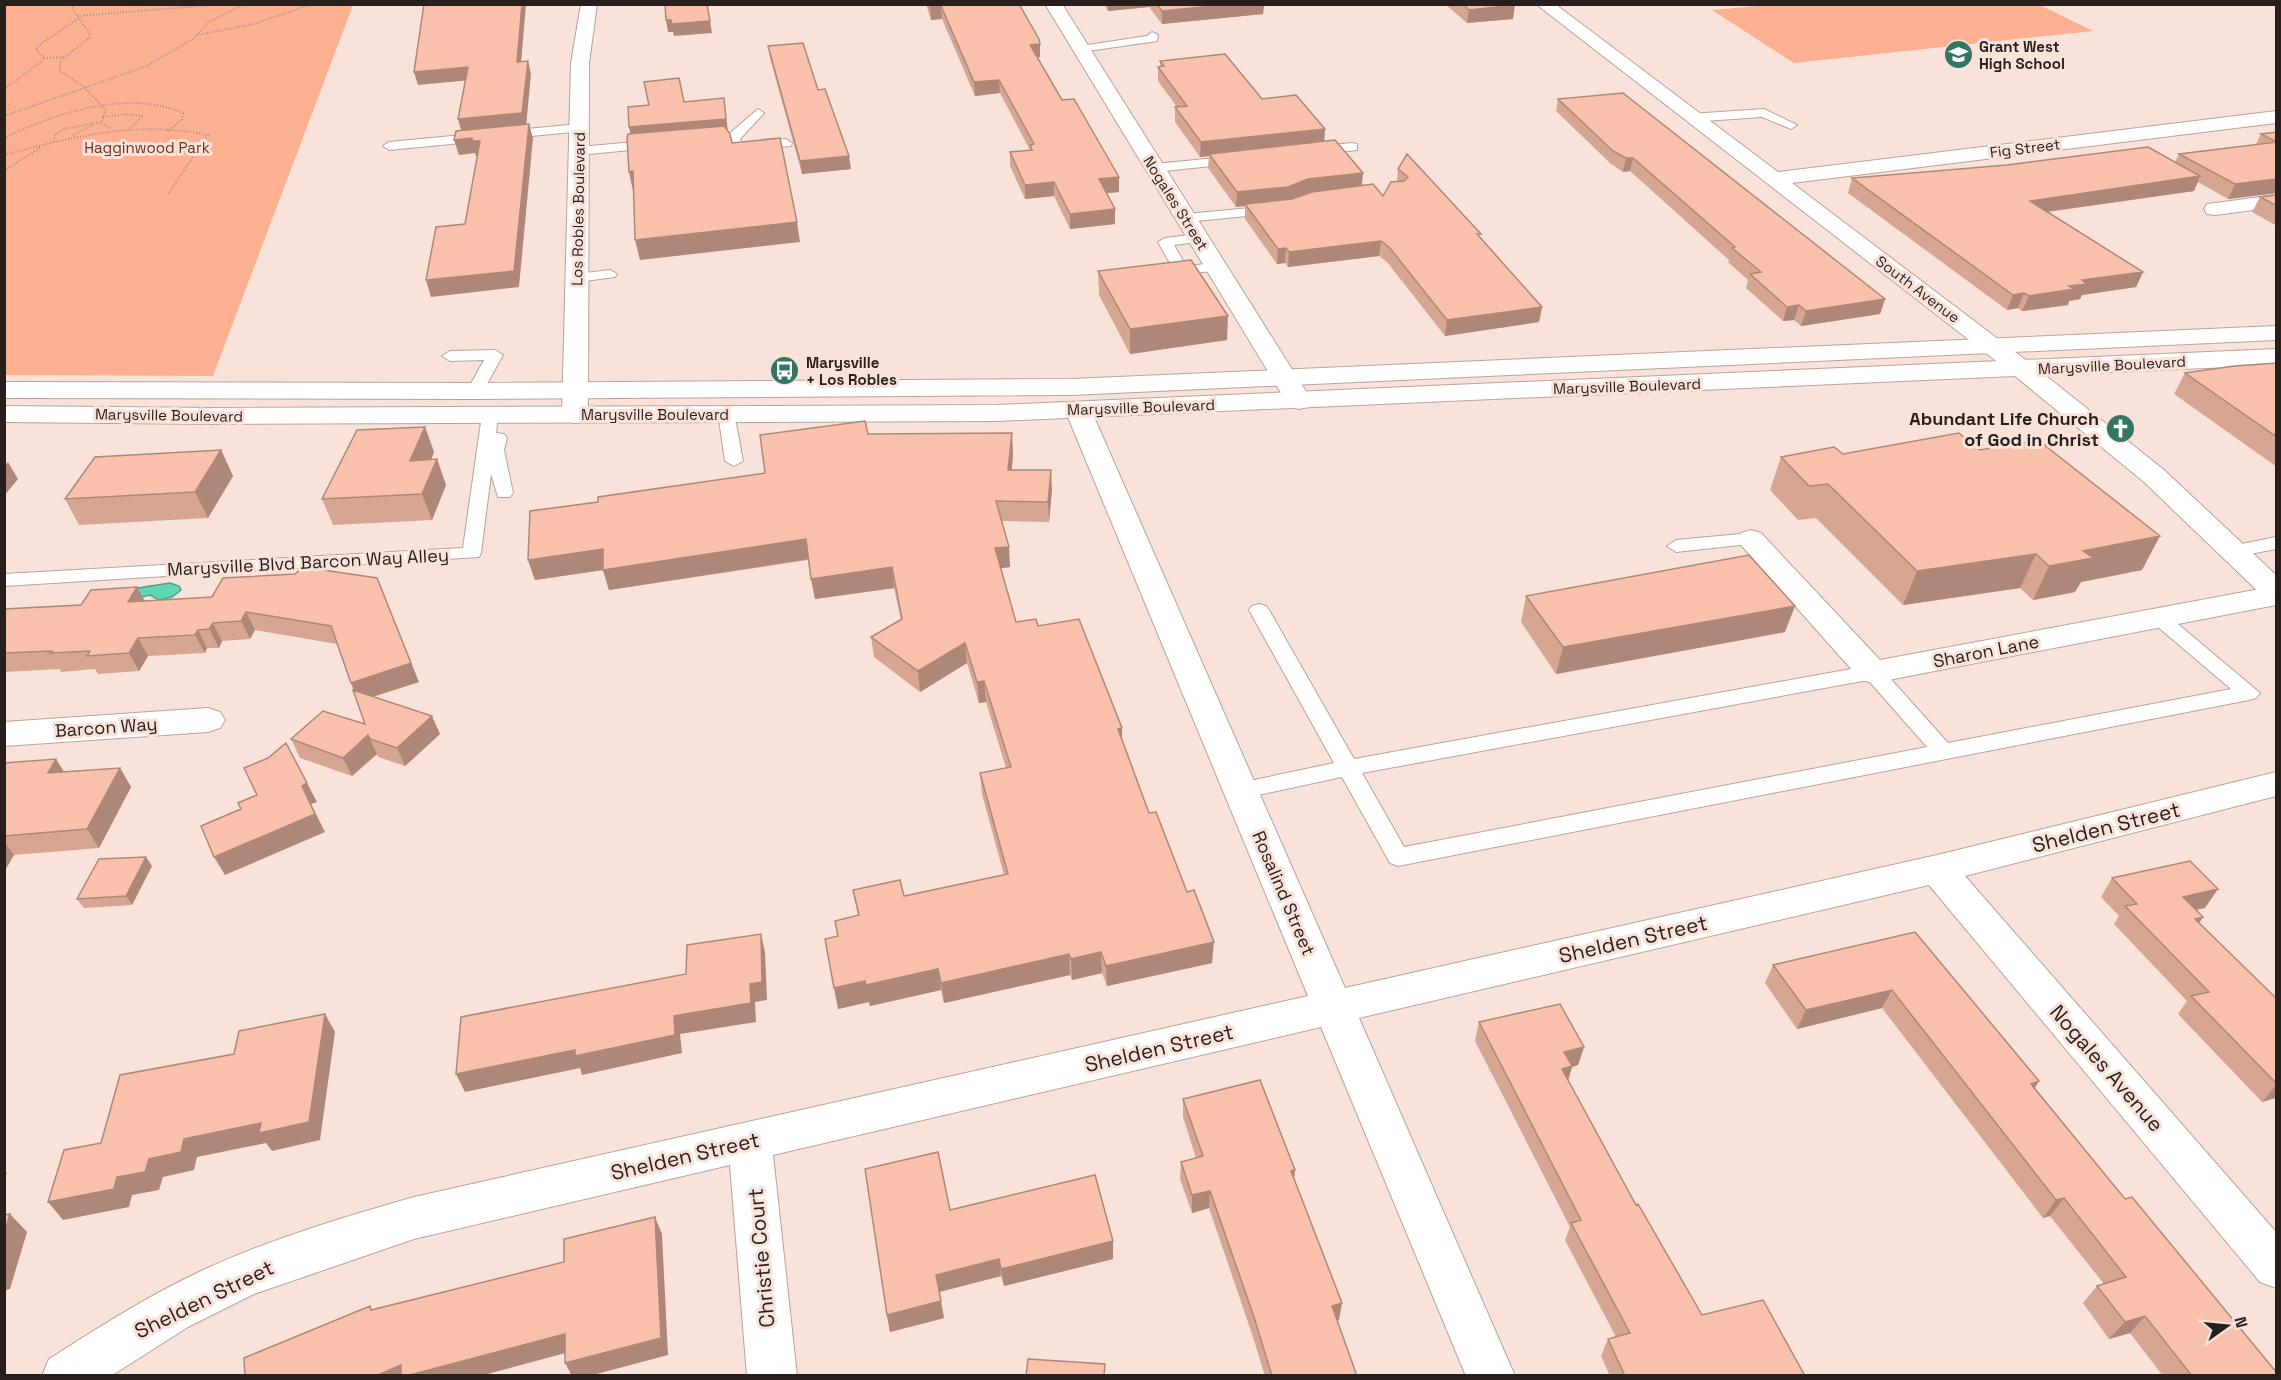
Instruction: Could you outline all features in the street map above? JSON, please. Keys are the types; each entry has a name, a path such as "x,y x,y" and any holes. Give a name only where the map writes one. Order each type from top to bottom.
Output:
{"street":[{"name":"Los Robles Boulevard","path":"575,403 580,63 589,4"},
{"name":"Nogales Street","path":"1053,4 1299,401"},
{"name":"South Avenue","path":"1545,4 1690,118 1774,179 2022,369 2154,476 2277,591"},
{"name":"Fig Street","path":"1774,179 2277,117"},
{"path":"2215,209 2277,201"},
{"name":"Marysville Boulevard","path":"4,390 475,392 575,403 726,413 997,413 1075,399 1284,376 2277,333"},
{"path":"1503,367 1540,376 1629,378 1651,385 1660,375 1684,370 1751,364 1761,356"},
{"name":"Marysville Boulevard","path":"4,414 496,415 575,403 1075,399 1299,401 2277,357"},
{"name":"Rosalind Street","path":"1075,399 1491,1376"},
{"path":"1751,539 1873,672"},
{"name":"Sharon Lane","path":"1873,672 2277,596"},
{"name":"Barcon Way","path":"4,734 208,720"},
{"name":"Shelden Street","path":"66,1376 142,1327 235,1279 326,1244 414,1218 1937,869 2277,784"},
{"name":"Nogales Avenue","path":"1937,869 2277,1266"},
{"name":"Christie Court","path":"750,1141 772,1376"}],"lane":[{"path":"1081,49 1153,39 1152,35"},
{"path":"579,151 733,138 758,113"},
{"path":"1690,118 1764,113 1791,125"},
{"path":"389,146 579,128"},
{"path":"733,138 738,147 786,143"},
{"path":"1305,152 1352,147"},
{"path":"1155,168 1247,158"},
{"path":"1186,218 1291,208"},
{"path":"1198,238 1165,242 1181,271 1216,267"},
{"path":"577,278 610,274"},
{"path":"450,356 495,356 475,392"},
{"path":"726,413 734,461"},
{"path":"496,415 495,450 504,494"},
{"name":"Marysville Blvd Barcon Way Alley","path":"4,579 472,553 496,415"},
{"path":"1676,546 1751,539"},
{"path":"2234,551 2277,543"},
{"path":"1259,610 1398,857 2249,693 2159,618"},
{"path":"1240,791 1348,768 1873,672 1943,752"}],"path":[{"path":"74,4 72,8 90,30 89,38 60,61 60,71 84,87 106,110 101,122"},
{"path":"44,58 36,50 38,46 79,17 225,4"},
{"path":"4,116 147,66 198,35 209,22 245,4"},
{"path":"198,35 254,24 312,4"},
{"path":"4,89 44,58 64,57"},
{"path":"4,138 47,119 102,107 147,104 183,113 182,119 166,132"},
{"path":"102,117 127,114 143,116 127,130"},
{"path":"54,142 58,131 101,122 114,130"},
{"path":"68,138 96,123"},
{"path":"4,155 68,138 114,130 194,132 208,135 209,138 168,194"},
{"path":"4,171 47,144"}],"green space":[{"name":"Hagginwood Park","path":"5,4 353,5 213,376 5,375"},
{"path":"1769,5 2040,5 2093,31 1794,63 1712,10"}],"shaded area":[{"path":"170,583 179,586 181,590 172,597 159,600 150,595 133,599 132,589"}],"building":[{"path":"424,4 522,4 517,62 528,61 522,113 458,119 468,67 414,72"},
{"path":"665,4 707,4 710,21 672,24 671,20 666,20"},
{"path":"929,4 1019,4 1039,39 1040,44 1030,45 1062,100 1074,99 1119,177 1099,179 1115,209 1070,214 1054,182 1025,185 1010,152 1032,150 1030,145 1034,144 999,80 974,82 941,6 930,7"},
{"path":"1157,4 1231,4 1162,11"},
{"path":"1463,4 1514,4 1515,5 1469,10"},
{"path":"803,43 818,90 825,89 849,156 800,161 768,46"},
{"path":"1225,54 1262,99 1296,95 1325,129 1201,142 1175,107 1187,106 1158,67 1164,66 1160,61"},
{"path":"679,78 684,102 724,98 726,119 629,127 628,107 649,105 644,82"},
{"path":"1623,93 1885,299 1806,311 1799,305 1787,307 1750,274 1761,272 1732,248 1735,247 1633,158 1626,158 1613,151 1558,99"},
{"path":"529,124 514,271 426,280 436,227 465,224 480,141 472,141 472,138 454,140 456,131"},
{"path":"724,126 730,134 732,143 780,138 797,222 635,240 633,171 629,172 628,134"},
{"path":"2277,132 2277,142 2261,134"},
{"path":"1335,140 1363,173 1308,179 1288,187 1237,192 1209,154"},
{"path":"2277,142 2277,179 2235,184 2179,154"},
{"path":"2148,147 2200,176 2030,201 2143,272 2082,280 2087,284 2069,286 2074,289 2029,296 2024,293 2013,295 1852,178 2007,165"},
{"path":"1407,154 1481,234 1477,234 1542,307 1447,320 1389,247 1381,241 1289,252 1286,248 1278,249 1245,204 1292,199 1312,192 1373,184 1383,196 1391,182 1404,181 1408,177 1398,169"},
{"path":"2277,195 2277,206 2260,197"},
{"path":"1191,260 1228,316 1130,329 1098,271"},
{"path":"2277,363 2277,437 2185,373 2234,366"},
{"path":"865,421 868,434 1012,433 1008,470 1051,470 1048,502 996,501 1009,547 995,548 1016,622 1036,619 1038,626 1079,619 1122,728 1118,729 1149,813 1156,812 1187,892 1194,890 1214,942 1106,966 1101,952 1071,959 1069,954 941,983 938,969 866,985 865,981 834,988 825,939 838,936 835,921 859,915 853,890 900,880 904,896 1008,874 980,773 1011,767 984,681 977,682 965,643 918,671 871,637 902,619 892,567 811,579 806,539 603,570 603,549 528,560 530,511 598,502 598,497 765,473 760,435"},
{"path":"425,427 410,461 437,459 422,494 322,499 357,430"},
{"path":"1959,433 1980,450 2038,440 2160,536 2083,551 2093,558 2049,566 2036,554 1917,571 1828,484 1809,486 1781,457 1834,447 1843,454"},
{"path":"221,450 195,492 65,499 95,457"},
{"path":"1749,555 1795,606 1563,647 1526,596"},
{"path":"303,567 377,578 411,663 351,683 331,626 246,612 241,621 213,623 209,629 198,630 195,635 138,638 129,653 87,656 90,651 4,653 4,609 81,605 91,590 137,587 128,602 212,597 223,578 295,574"},
{"path":"353,690 432,716 397,748 370,739 368,735 343,758 291,739 323,711 365,724"},
{"path":"286,743 307,783 302,786 315,814 214,857 201,826 241,809 238,803 257,795 244,768 268,758"},
{"path":"56,759 48,773 120,768 87,829 4,836 4,763"},
{"path":"146,857 126,896 77,899 99,859"},
{"path":"2190,861 2218,889 2183,897 2203,917 2195,919 2277,999 2277,1084 2191,996 2209,992 2125,906 2137,904 2112,878"},
{"path":"1915,932 2039,1081 2031,1084 2125,1199 2132,1197 2277,1373 2277,1376 2192,1376 2145,1316 2125,1322 2097,1286 2126,1277 2064,1198 2056,1200 1892,990 1806,1010 1773,965"},
{"path":"761,934 762,982 750,984 751,1003 674,1016 675,1035 575,1056 575,1050 456,1074 461,1017 686,974 687,945"},
{"path":"1560,1004 1584,1047 1564,1052 1572,1066 1562,1069 1636,1205 1638,1204 1702,1315 1763,1300 1805,1376 1625,1376 1608,1339 1630,1333 1571,1223 1581,1220 1479,1022"},
{"path":"325,1014 309,1122 259,1133 261,1123 184,1139 181,1152 149,1159 145,1172 117,1177 114,1189 48,1202 64,1150 101,1143 120,1075 234,1054 239,1031"},
{"path":"1260,1080 1295,1170 1291,1171 1342,1303 1332,1306 1357,1376 1272,1376 1210,1191 1192,1195 1181,1162 1203,1156 1183,1099"},
{"path":"938,1152 950,1210 1095,1175 1113,1241 1001,1269 999,1259 936,1275 941,1301 887,1315 865,1169"},
{"path":"10,1214 4,1234 4,1215"},
{"path":"655,1217 661,1338 565,1363 565,1334 406,1376 401,1376 401,1365 376,1376 245,1376 244,1358 370,1306 371,1310 564,1262 564,1239"},
{"path":"1028,1359 1105,1364 1104,1376 1026,1376"}],"place":[{"name":"Grant West High School","path":"1958,55"},
{"name":"Marysville + Los Robles","path":"785,371"},
{"name":"Abundant Life Church of God in Christ","path":"2120,428"}]}
